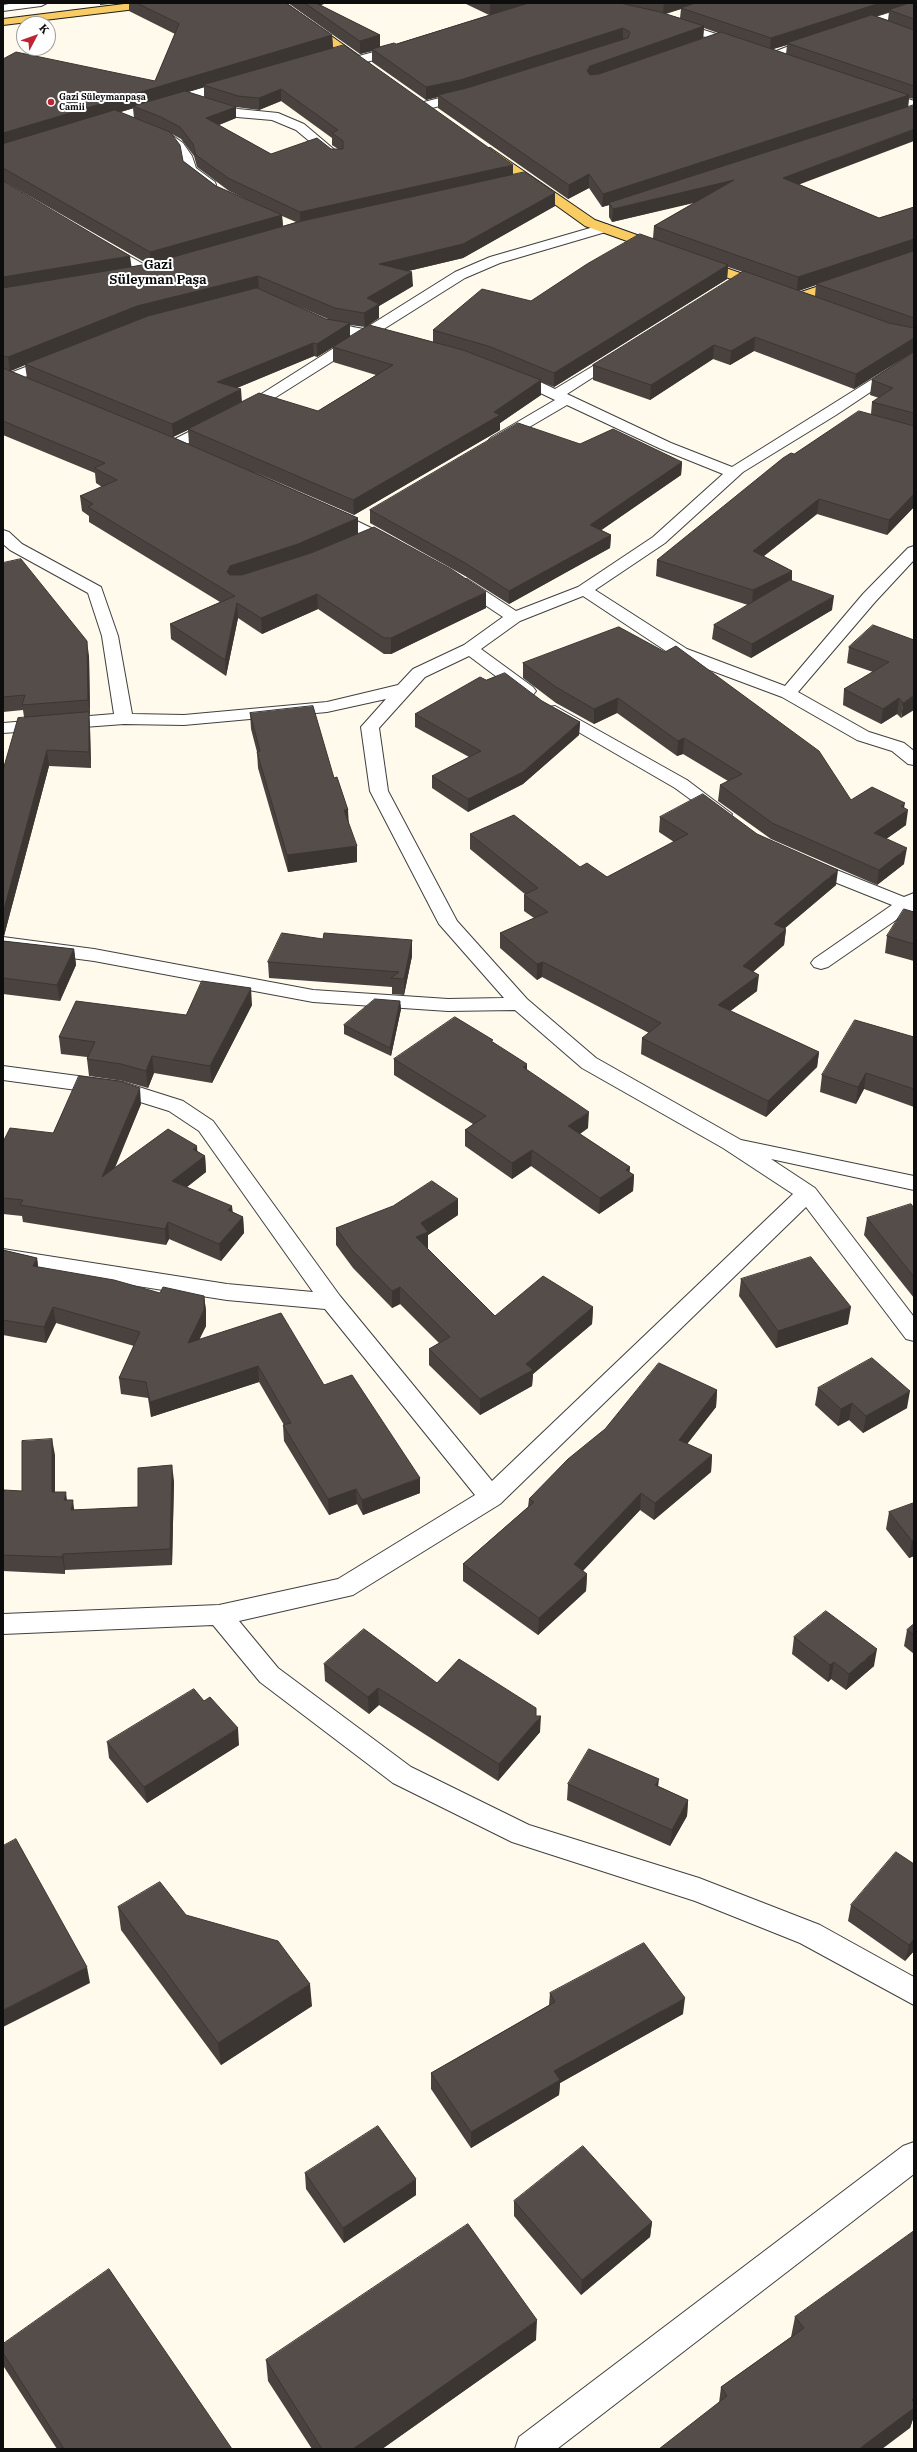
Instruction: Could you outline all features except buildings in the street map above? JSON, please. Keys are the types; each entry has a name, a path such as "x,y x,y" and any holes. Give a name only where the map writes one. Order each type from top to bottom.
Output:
{"main road":[{"path":"3,9 7,21 161,3"},
{"path":"278,3 372,69"},
{"path":"411,97 437,115"},
{"path":"482,147 586,219 602,221 669,252"},
{"path":"691,259 819,306"},
{"path":"797,298 855,278"}],"street":[{"path":"3,9 41,3"},
{"path":"841,32 914,8"},
{"path":"684,14 663,20 786,61"},
{"path":"871,22 892,30"},
{"path":"770,56 826,36"},
{"path":"698,46 720,39"},
{"path":"359,60 410,46"},
{"path":"330,54 345,50"},
{"path":"89,126 188,98 240,79"},
{"path":"869,89 912,110"},
{"path":"424,106 478,92"},
{"path":"188,98 238,113 274,116 300,127 337,157"},
{"path":"117,118 176,141 188,158 190,170 223,195"},
{"path":"513,182 528,179"},
{"path":"189,451 167,442 260,401 365,333 460,275 495,260 602,221"},
{"path":"95,241 149,273"},
{"path":"131,277 164,269"},
{"path":"728,286 742,278"},
{"path":"310,318 332,328 365,333 403,342"},
{"path":"483,448 560,398 628,348"},
{"path":"7,377 67,355"},
{"path":"914,357 838,414 734,473 659,540 584,590 514,617 470,649 419,673 370,727 379,791 449,924 520,1004 589,1063 732,1143 807,1193 914,1333"},
{"path":"499,371 521,378 560,398 734,473"},
{"path":"7,377 32,387"},
{"path":"319,508 361,519 374,534 402,550"},
{"path":"354,543 374,534"},
{"path":"3,535 10,549 95,590 110,636 124,719"},
{"path":"788,694 869,598 914,551"},
{"path":"451,576 514,617"},
{"path":"584,590 681,653 788,694 864,736 906,744 914,760"},
{"path":"470,649 549,708 681,784 738,826"},
{"path":"3,728 124,719 184,720 327,707 405,689"},
{"path":"792,857 857,886 912,904"},
{"path":"821,962 912,904"},
{"path":"3,943 94,955 313,996 448,1005 520,1004"},
{"path":"3,1073 123,1089 176,1106 206,1126 332,1302 492,1497"},
{"path":"732,1143 914,1183"},
{"path":"3,1624 218,1615 344,1588 492,1497 807,1193"},
{"path":"3,1257 227,1292 332,1302"},
{"path":"218,1615 269,1675 402,1775 522,1834 699,1890 810,1934 914,1992"},
{"path":"531,2449 914,2156"}],"place":[{"name":"Gazi Süleymanpaşa Camii","path":"51,102"}],"district":[{"name":"Gazi Süleyman Paşa","path":"158,272"}]}
